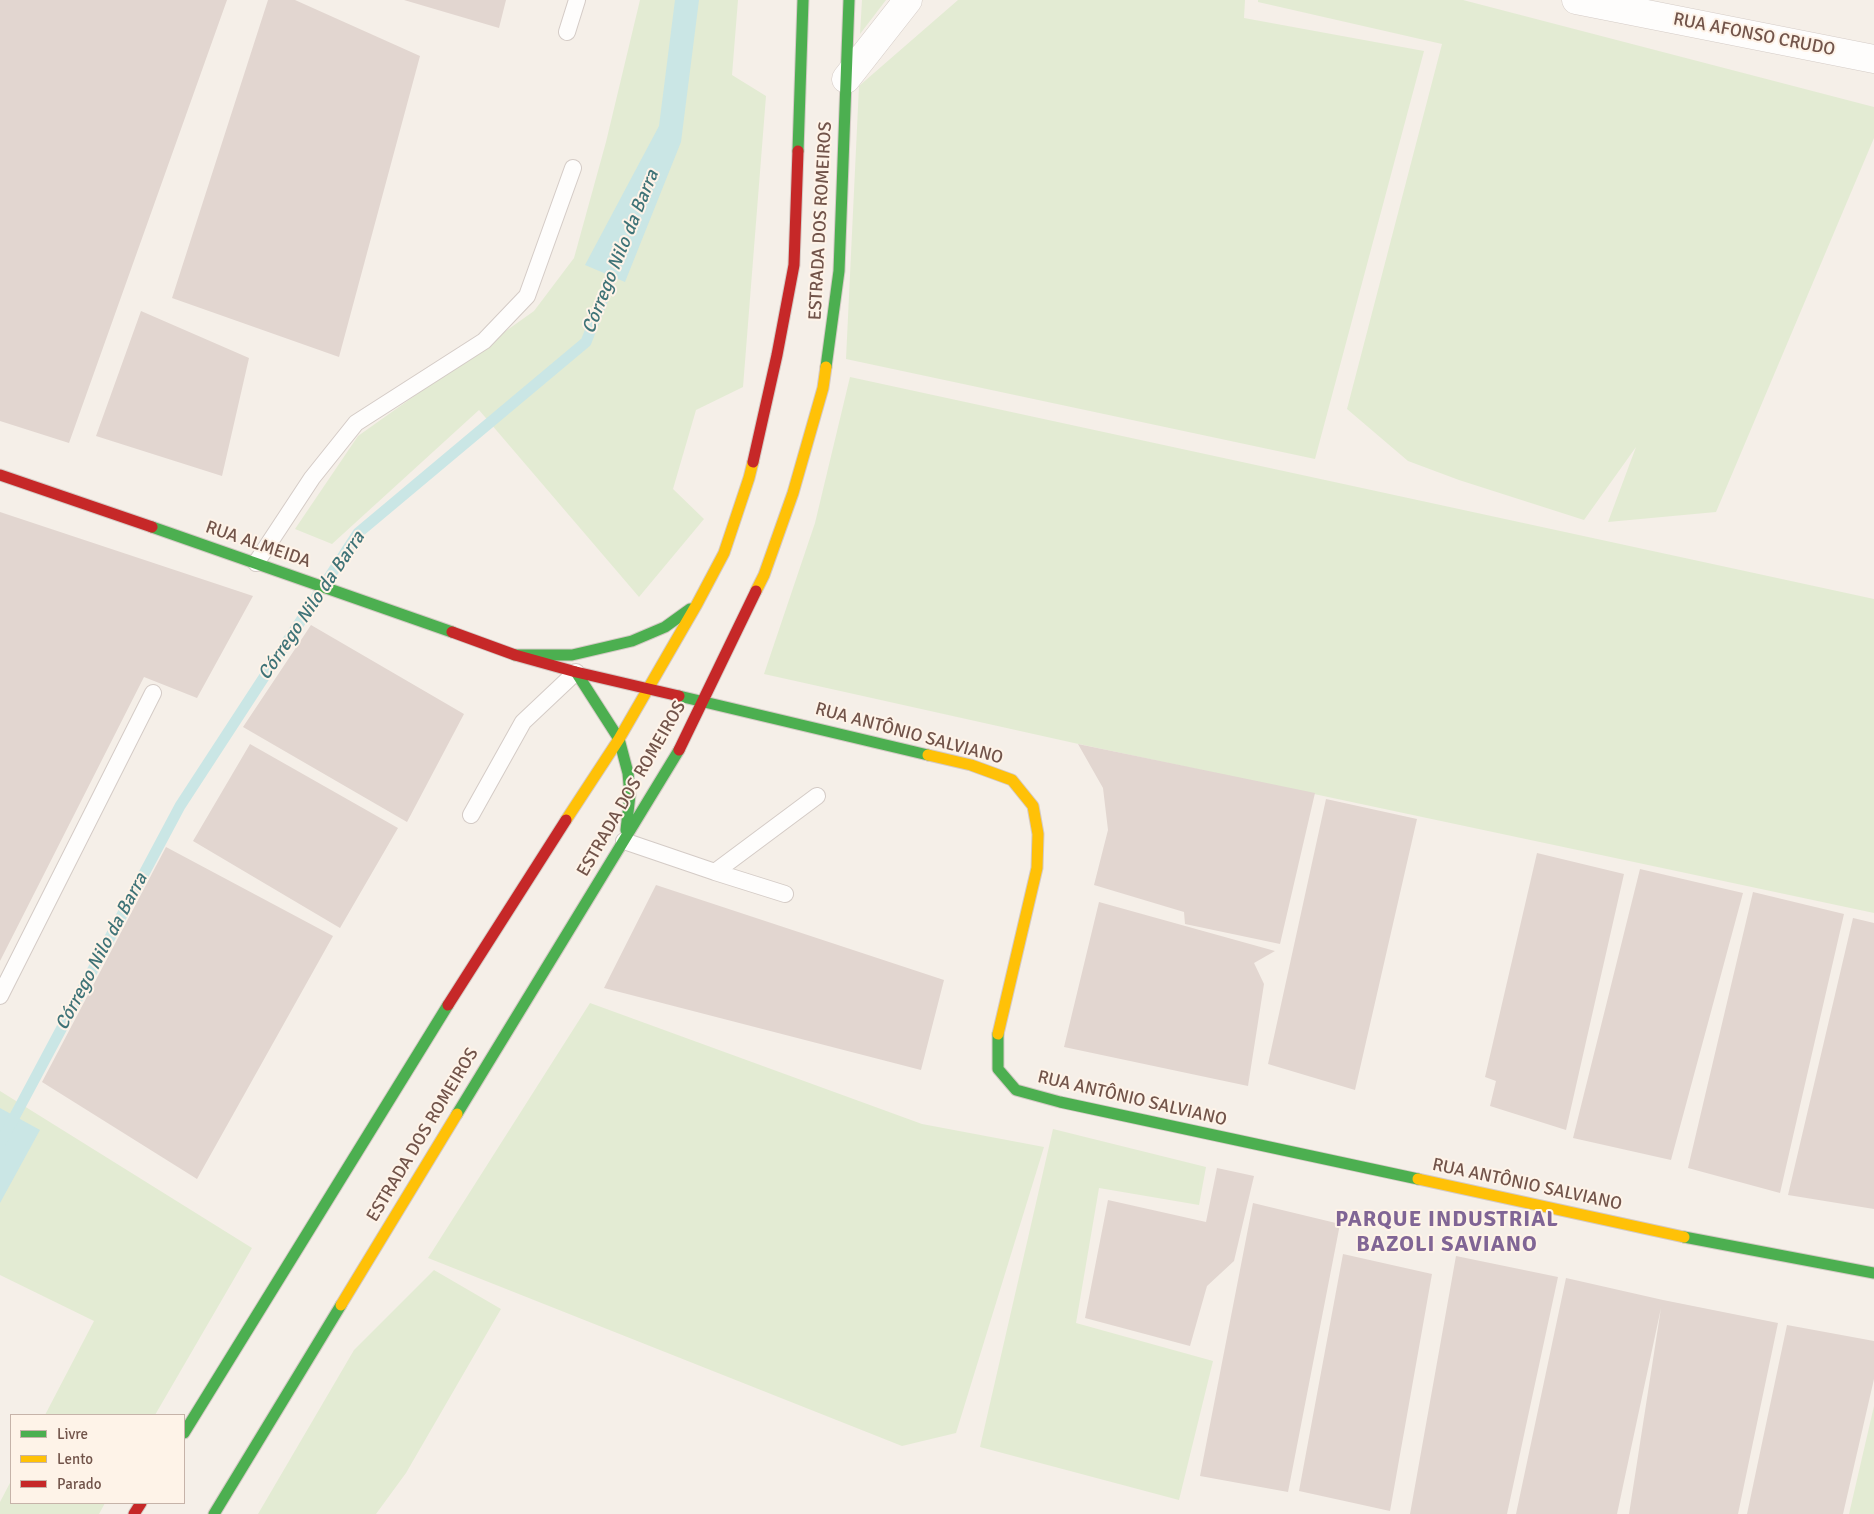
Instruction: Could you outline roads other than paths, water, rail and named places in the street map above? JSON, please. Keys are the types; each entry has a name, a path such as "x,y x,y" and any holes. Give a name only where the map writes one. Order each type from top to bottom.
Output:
{"main road":[{"name":"ESTRADA DOS ROMEIROS","path":"185,1431 458,988 619,739 697,604 724,553 749,478 777,355 794,265 803,0"},
{"name":"ESTRADA DOS ROMEIROS","path":"214,1514 510,1024 686,738 764,575 793,493 823,388 839,271 849,0"},
{"name":"RUA ALMEIDA","path":"0,475 301,578 515,654 576,672 649,687"},
{"path":"515,654 572,654 632,641 665,628 697,604"},
{"path":"576,672 619,739 628,773 630,795 624,841"},
{"name":"RUA ANTÔNIO SALVIANO","path":"649,687 971,765 1012,780 1033,806 1038,834 1037,868 997,1038 998,1069 1016,1090 1060,1102 1675,1235 1874,1273"}],"street":[{"path":"846,79 908,0"},
{"name":"RUA AFONSO CRUDO","path":"1576,0 1874,58"}],"lane":[{"path":"567,32 577,0"},
{"path":"256,563 312,478 356,423 484,341 527,296 573,168"},
{"path":"471,815 523,722 576,672"},
{"path":"0,996 153,693"},
{"path":"715,872 818,796"},
{"path":"624,841 785,894"}],"water":[{"path":"675,0 699,0 681,142 625,282 585,265 659,126"},
{"path":"0,1108 40,1130 0,1203"}],"waterway":[{"name":"Córrego Nilo da Barra","path":"0,1144 180,806 358,533 586,342 617,263"}],"district":[{"name":"PARQUE INDUSTRIAL BAZOLI SAVIANO","path":"1447,1232"}]}
